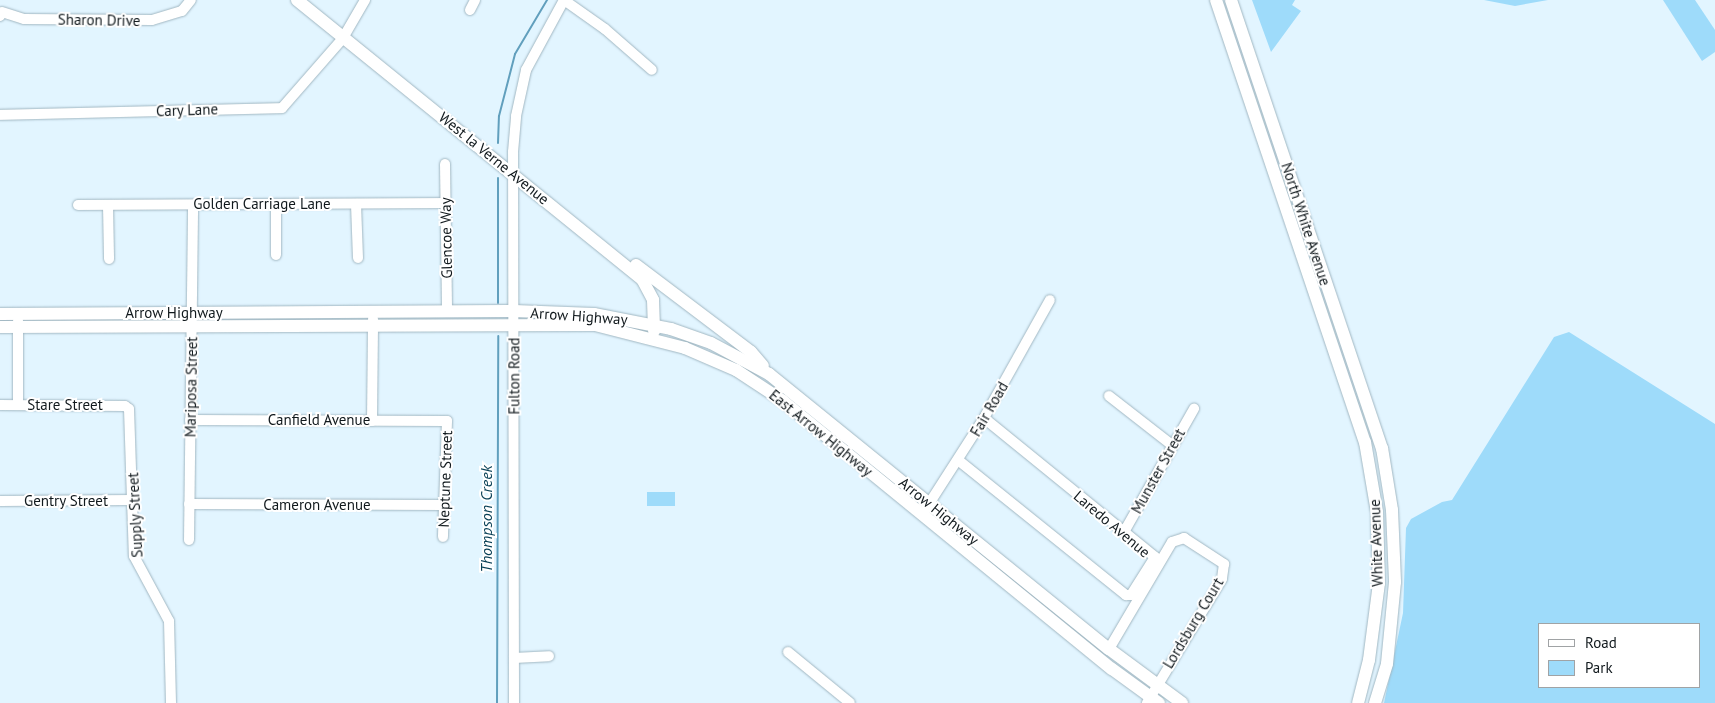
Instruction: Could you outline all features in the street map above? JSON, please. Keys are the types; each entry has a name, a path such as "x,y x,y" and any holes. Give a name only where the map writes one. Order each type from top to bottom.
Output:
{"main road":[{"name":"West la Verne Avenue","path":"297,0 604,246 642,279 653,300 654,338"},
{"name":"North White Avenue","path":"1216,0 1365,442"},
{"name":"North White Avenue","path":"1231,0 1382,448"},
{"path":"604,246 614,247 751,352 770,374"},
{"name":"Arrow Highway","path":"0,327 18,320 192,313 514,312 594,314 654,324 711,343 770,374 1109,649 1182,703"},
{"name":"Arrow Highway","path":"0,314 18,320 192,326 373,328 595,325 654,338"},
{"name":"East Arrow Highway","path":"654,338 716,360 762,386 1152,701"},
{"name":"White Avenue","path":"1358,703 1369,660 1380,583 1377,512 1365,442"},
{"name":"White Avenue","path":"1375,703 1386,664 1395,582 1392,510 1382,448"}],"street":[{"name":"Sharon Drive","path":"1,14 24,19 152,20 182,11 191,0"},
{"name":"Cary Lane","path":"0,115 282,108 343,38 365,0"},
{"path":"470,10 475,0"},
{"path":"564,0 605,29 652,70"},
{"name":"Fulton Road","path":"514,703 516,116 526,70 564,0"},
{"name":"Glencoe Way","path":"445,164 447,312"},
{"name":"Golden Carriage Lane","path":"78,205 446,203"},
{"path":"276,204 276,255"},
{"path":"356,204 358,258"},
{"path":"108,205 109,259"},
{"name":"Mariposa Street","path":"189,540 193,205"},
{"name":"Fair Road","path":"922,514 984,418 1050,300"},
{"path":"372,421 373,313"},
{"path":"18,320 18,405"},
{"path":"762,386 770,374"},
{"path":"1109,396 1172,445"},
{"name":"Stare Street","path":"0,405 125,406 129,409"},
{"name":"Supply Street","path":"129,409 136,564 167,614 170,628 170,703"},
{"name":"Munster Street","path":"1124,532 1172,445 1194,410"},
{"name":"Laredo Avenue","path":"958,460 1126,595 1131,595 1155,557 984,418"},
{"name":"Canfield Avenue","path":"190,420 448,421"},
{"name":"Neptune Street","path":"443,537 448,421"},
{"name":"Gentry Street","path":"0,501 132,500"},
{"name":"Cameron Avenue","path":"190,504 444,505"},
{"name":"Lordsburg Court","path":"1109,649 1172,542 1184,538 1224,564 1222,579 1157,684"},
{"path":"788,652 850,703"},
{"path":"514,658 549,656"},
{"path":"1152,701 1157,684"}],"green space":[{"path":"1252,0 1295,0 1292,5 1301,11 1271,52"},
{"path":"1484,0 1548,0 1515,6"},
{"path":"1663,0 1695,0 1715,30 1715,52 1702,61"},
{"path":"1569,332 1715,424 1715,703 1384,703 1403,613 1406,528 1411,519 1442,502 1452,500 1554,337"},
{"path":"647,492 675,492 675,506 647,506"}],"waterway":[{"name":"Thompson Creek","path":"498,143 499,116 515,54 547,0"},
{"name":"Thompson Creek","path":"498,178 498,303"},
{"name":"Thompson Creek","path":"497,703 498,336"}]}
